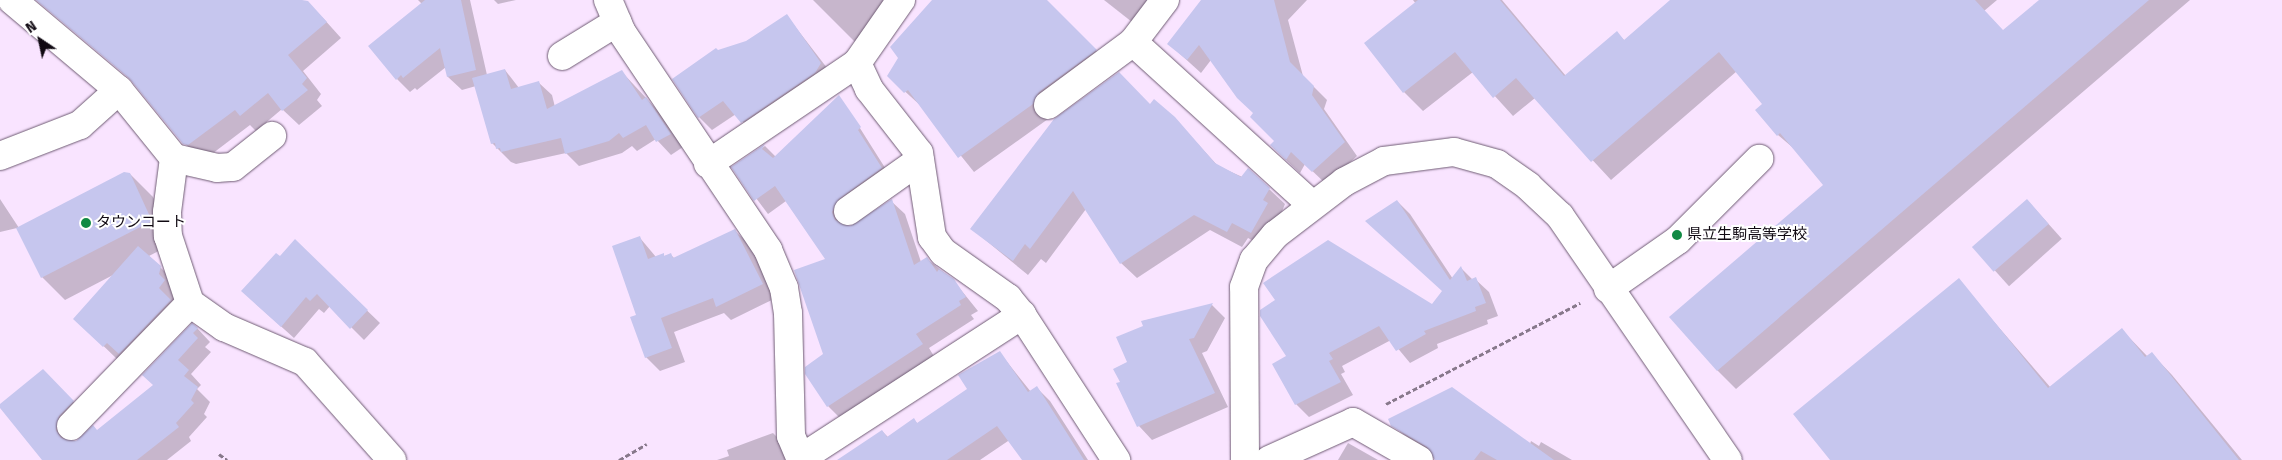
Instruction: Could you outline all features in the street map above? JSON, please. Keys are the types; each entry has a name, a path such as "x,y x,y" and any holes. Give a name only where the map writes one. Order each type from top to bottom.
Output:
{"street":[{"path":"12,0 119,90 174,158 217,168 233,167 272,136"},
{"path":"708,164 857,63 901,0"},
{"path":"1048,105 1133,42 1165,0"},
{"path":"562,56 612,11 708,164 768,250 784,288 788,313 791,436 801,459 1022,315"},
{"path":"1133,42 1312,205"},
{"path":"857,63 869,88 919,153 932,237 944,252 1008,298 1022,315 1116,460"},
{"path":"0,156 80,125 119,90"},
{"path":"1245,460 1244,288 1254,260 1274,235 1344,182 1384,161 1454,152 1497,164 1528,186 1560,216 1608,289 1728,460"},
{"path":"174,158 167,212 168,236 190,303 224,327 305,362 392,460"},
{"path":"1608,289 1678,240 1759,159"},
{"path":"848,211 920,160"},
{"path":"71,426 190,303"},
{"path":"1269,460 1353,422 1419,460"}],"path":[{"path":"1353,422 1608,289"},
{"path":"619,460 646,444"},
{"path":"219,454 227,460"}],"building":[{"path":"36,0 302,0 308,1 327,22 288,55 307,78 302,84 308,90 282,111 268,93 240,116 235,110 188,145 183,144 129,78"},
{"path":"425,0 461,0 476,70 447,77 440,48 403,78 401,75 396,80 368,46"},
{"path":"932,0 1047,0 1097,50 1039,92 1033,104 958,158 908,90 904,93 887,76 898,58 890,47"},
{"path":"1201,0 1274,0 1290,62 1314,86 1312,95 1345,142 1312,172 1291,152 1286,160 1270,145 1274,141 1250,117 1253,113 1237,98 1199,45 1187,60 1167,44"},
{"path":"1418,0 1500,0 1564,76 1617,31 1624,40 1670,0 1975,0 2003,30 2039,0 2149,0 1717,371 1669,317 1823,185 1780,133 1777,136 1755,110 1762,104 1719,52 1591,162 1516,78 1493,98 1455,52 1403,93 1364,43"},
{"path":"787,14 821,63 815,73 741,123 723,101 698,118 672,79 716,48 718,50 746,41"},
{"path":"505,69 511,89 539,81 547,109 622,70 642,100 646,97 671,134 656,142 646,125 623,138 619,133 609,141 565,154 561,138 501,152 500,148 496,149 495,143 491,144 472,78"},
{"path":"1119,72 1150,104 1154,99 1175,117 1215,163 1241,177 1248,168 1270,188 1263,200 1268,203 1251,233 1232,223 1227,232 1194,215 1120,264 1073,191 1030,249 1025,244 1013,261 970,229 1054,119"},
{"path":"839,95 861,127 858,130 882,168 839,199 832,212 835,220 850,226 892,199 914,265 927,257 937,272 939,269 954,279 966,297 959,301 961,305 916,334 923,344 827,407 805,374 805,367 823,354 794,270 825,259 775,186 754,201 731,167 765,144 762,149 773,158"},
{"name":"タウンコート","path":"124,172 130,173 152,221 41,278 16,228"},
{"path":"2027,199 2049,224 1994,272 1972,247"},
{"path":"1397,200 1450,280 1461,266 1467,281 1476,277 1486,303 1475,307 1476,311 1424,331 1426,334 1396,351 1379,326 1329,353 1333,359 1329,361 1341,382 1295,405 1272,364 1286,356 1260,316 1260,310 1275,300 1263,283 1328,240 1432,304 1442,291 1365,221"},
{"path":"735,229 763,284 716,307 713,298 661,318 672,348 645,358 630,317 636,315 612,246 640,236 648,259 664,253 664,256 671,253 673,258"},
{"path":"295,239 368,310 350,329 317,294 310,301 306,297 281,327 241,291 276,253 280,256"},
{"path":"138,246 161,266 159,274 165,280 159,288 171,300 119,354 107,343 103,347 73,319"},
{"path":"1959,278 2048,388 2122,328 2145,357 2152,352 2239,460 1830,460 1793,414"},
{"path":"1213,303 1194,338 1189,339 1215,393 1137,427 1116,383 1120,382 1113,369 1127,362 1116,337 1143,326 1141,321"},
{"path":"192,323 198,328 193,333 198,338 178,360 189,370 184,376 198,387 191,400 194,403 176,423 179,427 137,460 42,460 0,408 0,404 43,369 74,401 59,416 56,430 61,438 76,441 93,425 97,430 153,385 142,375"},
{"path":"1000,351 1028,392 1037,386 1084,460 1022,460 997,426 947,460 837,460 882,430 887,437 914,418 917,423 967,389 958,375"},
{"path":"1452,387 1554,460 1497,460 1481,451 1474,460 1435,460 1427,447 1391,426 1388,419"}],"place":[{"name":"タウンコート","path":"86,223"},
{"name":"県立生駒高等学校","path":"1677,235"}]}
